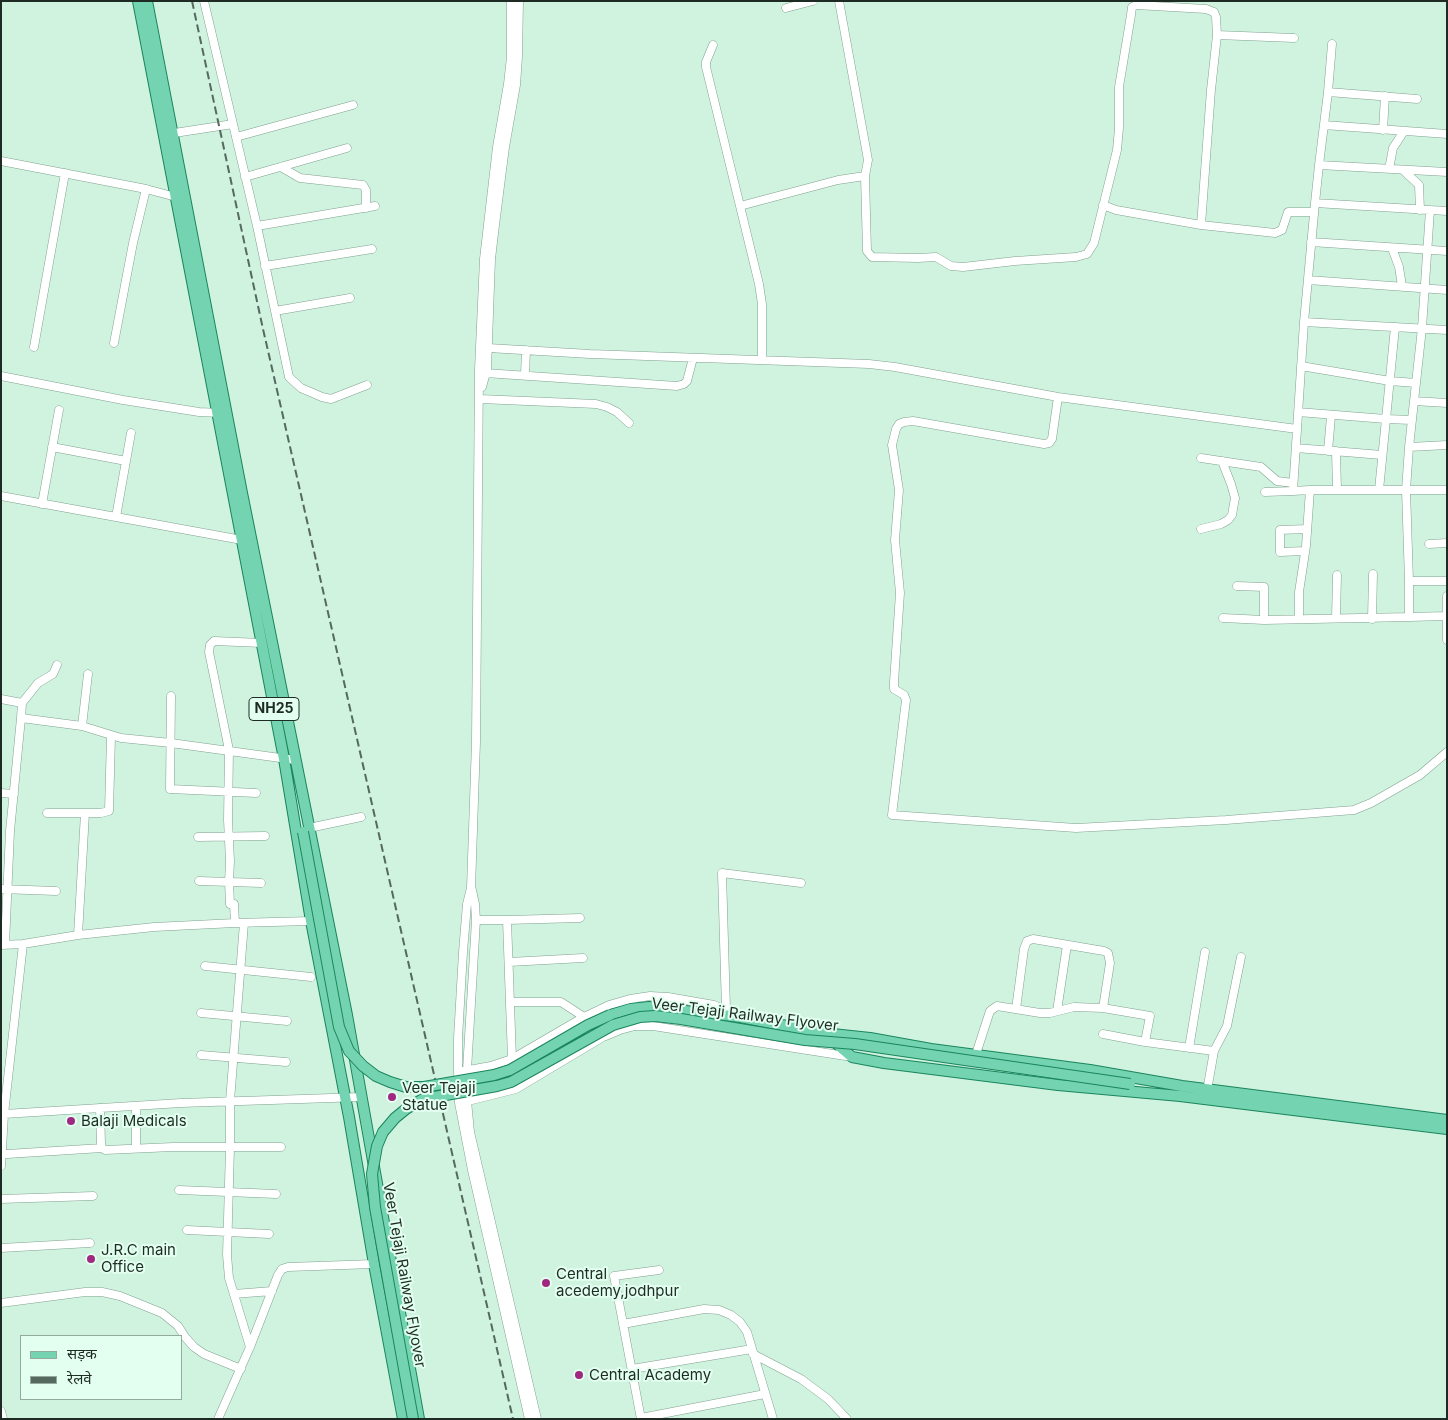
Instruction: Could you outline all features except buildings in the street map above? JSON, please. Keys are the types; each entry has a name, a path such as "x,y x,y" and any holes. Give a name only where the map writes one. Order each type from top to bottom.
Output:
{"main road":[{"name":"NH25","path":"138,1 168,135 222,413 242,540 284,759 311,922 346,1098 403,1419"},
{"name":"NH25","path":"147,1 176,197 295,760 306,830"},
{"path":"291,807 306,830 362,1098 419,1419"},
{"path":"306,830 339,1027 343,1040 348,1052 376,1076 406,1087 424,1087 494,1075 510,1070 588,1025 610,1015 630,1009 649,1007 740,1017 823,1033 1090,1070 1181,1091 1447,1129"},
{"name":"Veer Tejaji Railway Flyover","path":"413,1419 376,1207 372,1174 377,1146 384,1132 400,1114 423,1099 511,1082 613,1025 640,1017 655,1016 690,1020 805,1040 855,1044 1181,1091"},
{"path":"823,1033 852,1057 884,1063 1058,1085 1181,1091 1447,1120"}],"street":[{"path":"204,1 257,226 289,377 300,388 331,399 367,385"},
{"path":"511,1 511,57 497,147 484,259 479,368 476,742 471,888 467,904 463,952 458,1071 472,1170 538,1419"},
{"path":"480,399 486,373 488,348 491,259 505,147 516,85 519,1"},
{"path":"786,8 813,1"},
{"path":"839,1 868,160 865,176 867,251 870,255 876,257 936,257 955,267 1083,256 1087,254 1094,243 1117,150 1119,128 1118,94 1132,7 1141,5 1211,10 1216,17 1217,35 1201,224"},
{"path":"1217,35 1294,38"},
{"path":"1293,487 1304,322 1332,44"},
{"path":"714,45 706,62 706,67 762,304 762,360"},
{"path":"1328,92 1417,99"},
{"path":"1383,130 1385,96"},
{"path":"236,136 353,105"},
{"path":"168,135 233,124"},
{"path":"1324,125 1447,134"},
{"path":"1390,169 1393,148 1404,131"},
{"path":"245,177 347,148"},
{"path":"1,161 146,189 176,197"},
{"path":"1319,165 1447,172"},
{"path":"281,167 294,176 306,180 363,184 366,190 366,208"},
{"path":"1403,170 1419,185 1420,210"},
{"path":"34,347 65,173"},
{"path":"740,206 838,180 865,176"},
{"path":"114,343 133,243 146,189"},
{"path":"1315,203 1447,211"},
{"path":"1103,205 1116,210 1201,224 1279,232 1282,230 1288,212 1314,212"},
{"path":"257,226 375,206"},
{"path":"1409,618 1406,490 1408,447 1422,328 1430,210"},
{"path":"1312,242 1447,252"},
{"path":"1392,248 1399,267 1402,286"},
{"path":"265,266 372,249"},
{"path":"1308,280 1447,290"},
{"path":"275,311 350,298"},
{"path":"1304,322 1447,330"},
{"path":"1379,490 1395,327"},
{"path":"488,348 693,358 840,361 878,365 1058,397 1297,428"},
{"path":"525,375 526,350"},
{"path":"486,373 677,386 687,382 693,358"},
{"path":"1301,366 1390,381 1416,383"},
{"path":"1,376 123,400 199,412 222,413"},
{"path":"1058,397 1052,439 1049,443 1044,444 913,421 899,424 893,437 892,445 899,490 895,540 900,593 894,689 904,695 906,700 892,815 1076,828 1226,820 1354,810 1371,803 1420,775 1447,752"},
{"path":"480,399 596,404 617,412 629,423"},
{"path":"1414,401 1447,403"},
{"path":"42,504 59,410"},
{"path":"1298,412 1331,416 1411,420"},
{"path":"1331,416 1332,451 1337,490"},
{"path":"116,517 130,433"},
{"path":"1408,447 1447,445"},
{"path":"52,447 126,461"},
{"path":"1296,448 1382,455"},
{"path":"1201,458 1261,467 1277,481 1293,487 1310,490 1447,490"},
{"path":"1201,529 1221,524 1232,515 1235,498 1222,461"},
{"path":"1265,492 1293,487"},
{"path":"1299,619 1299,592 1305,551 1310,490"},
{"path":"1,496 242,540"},
{"path":"1305,551 1280,552 1280,530 1307,529"},
{"path":"1429,544 1447,543"},
{"path":"1372,619 1373,574"},
{"path":"1336,618 1337,575"},
{"path":"1409,581 1447,581"},
{"path":"1238,586 1264,586 1264,620"},
{"path":"1447,596 1447,640"},
{"path":"1223,618 1264,620 1446,616"},
{"path":"235,923 234,904 230,904 229,882 229,750 209,652 210,645 214,641 262,643"},
{"path":"57,665 53,674 38,682 22,703 10,843 4,889 3,945 154,927 244,922 311,922"},
{"path":"82,726 88,674"},
{"path":"171,696 170,790 256,793"},
{"path":"1,700 22,703"},
{"path":"21,718 82,726 111,736 295,760"},
{"path":"47,813 85,814 109,811 111,736"},
{"path":"1,793 14,794"},
{"path":"78,935 85,814"},
{"path":"306,830 361,817"},
{"path":"198,837 265,836"},
{"path":"1,843 10,843"},
{"path":"726,1009 722,873 801,883"},
{"path":"199,881 261,883"},
{"path":"463,1102 467,1070 476,920 471,888"},
{"path":"4,889 56,891"},
{"path":"476,920 580,918"},
{"path":"507,920 512,1059"},
{"path":"244,922 232,1058 228,1232 229,1278 250,1347"},
{"path":"1016,1009 1024,949 1027,941 1033,939 1108,953 1110,963 1103,1008"},
{"path":"3,1159 2,1114 23,944"},
{"path":"1056,1012 1067,945"},
{"path":"1189,1048 1205,952"},
{"path":"1208,1085 1214,1051 1227,1026 1241,957"},
{"path":"509,962 583,958"},
{"path":"205,966 310,977"},
{"path":"458,1071 491,1066 512,1059 584,1017 609,1005 630,999 650,996 668,997 714,1005 740,1017"},
{"path":"511,1002 561,1002 584,1017"},
{"path":"976,1054 990,1010 998,1006 1040,1013 1056,1012 1074,1007 1103,1008 1150,1016 1145,1042"},
{"path":"201,1013 287,1021"},
{"path":"463,1102 516,1089 603,1037 635,1026 653,1026 852,1057"},
{"path":"1103,1034 1145,1042 1214,1051"},
{"path":"201,1055 286,1062"},
{"path":"2,1114 230,1101 362,1098"},
{"path":"136,1106 136,1148"},
{"path":"100,1108 102,1148"},
{"path":"3,1159 102,1148 110,1150 136,1148 281,1147"},
{"path":"3,1159 85,1154"},
{"path":"179,1190 276,1194"},
{"path":"1,1199 92,1199 1,1204"},
{"path":"187,1230 269,1234"},
{"path":"1,1249 90,1244"},
{"path":"218,1419 282,1269 288,1267 374,1264"},
{"path":"659,1270 614,1276 641,1418 765,1394"},
{"path":"234,1294 272,1291"},
{"path":"1,1303 85,1292 102,1292 120,1296 166,1316 178,1326 185,1338 194,1347 204,1354 240,1369"},
{"path":"623,1324 704,1309 720,1310 731,1315 740,1322 747,1332 773,1419"},
{"path":"510,1317 529,1419"},
{"path":"632,1369 752,1351 802,1379 828,1399 847,1419"},
{"path":"1,1410 3,1419"}],"railway":[{"path":"192,1 263,329 513,1419"}],"place":[{"name":"Veer Tejaji Statue","path":"392,1097"},
{"name":"Balaji Medicals","path":"71,1121"},
{"name":"J.R.C main Office","path":"91,1259"},
{"name":"Central acedemy,jodhpur","path":"546,1283"},
{"name":"Central Academy","path":"579,1375"}]}
